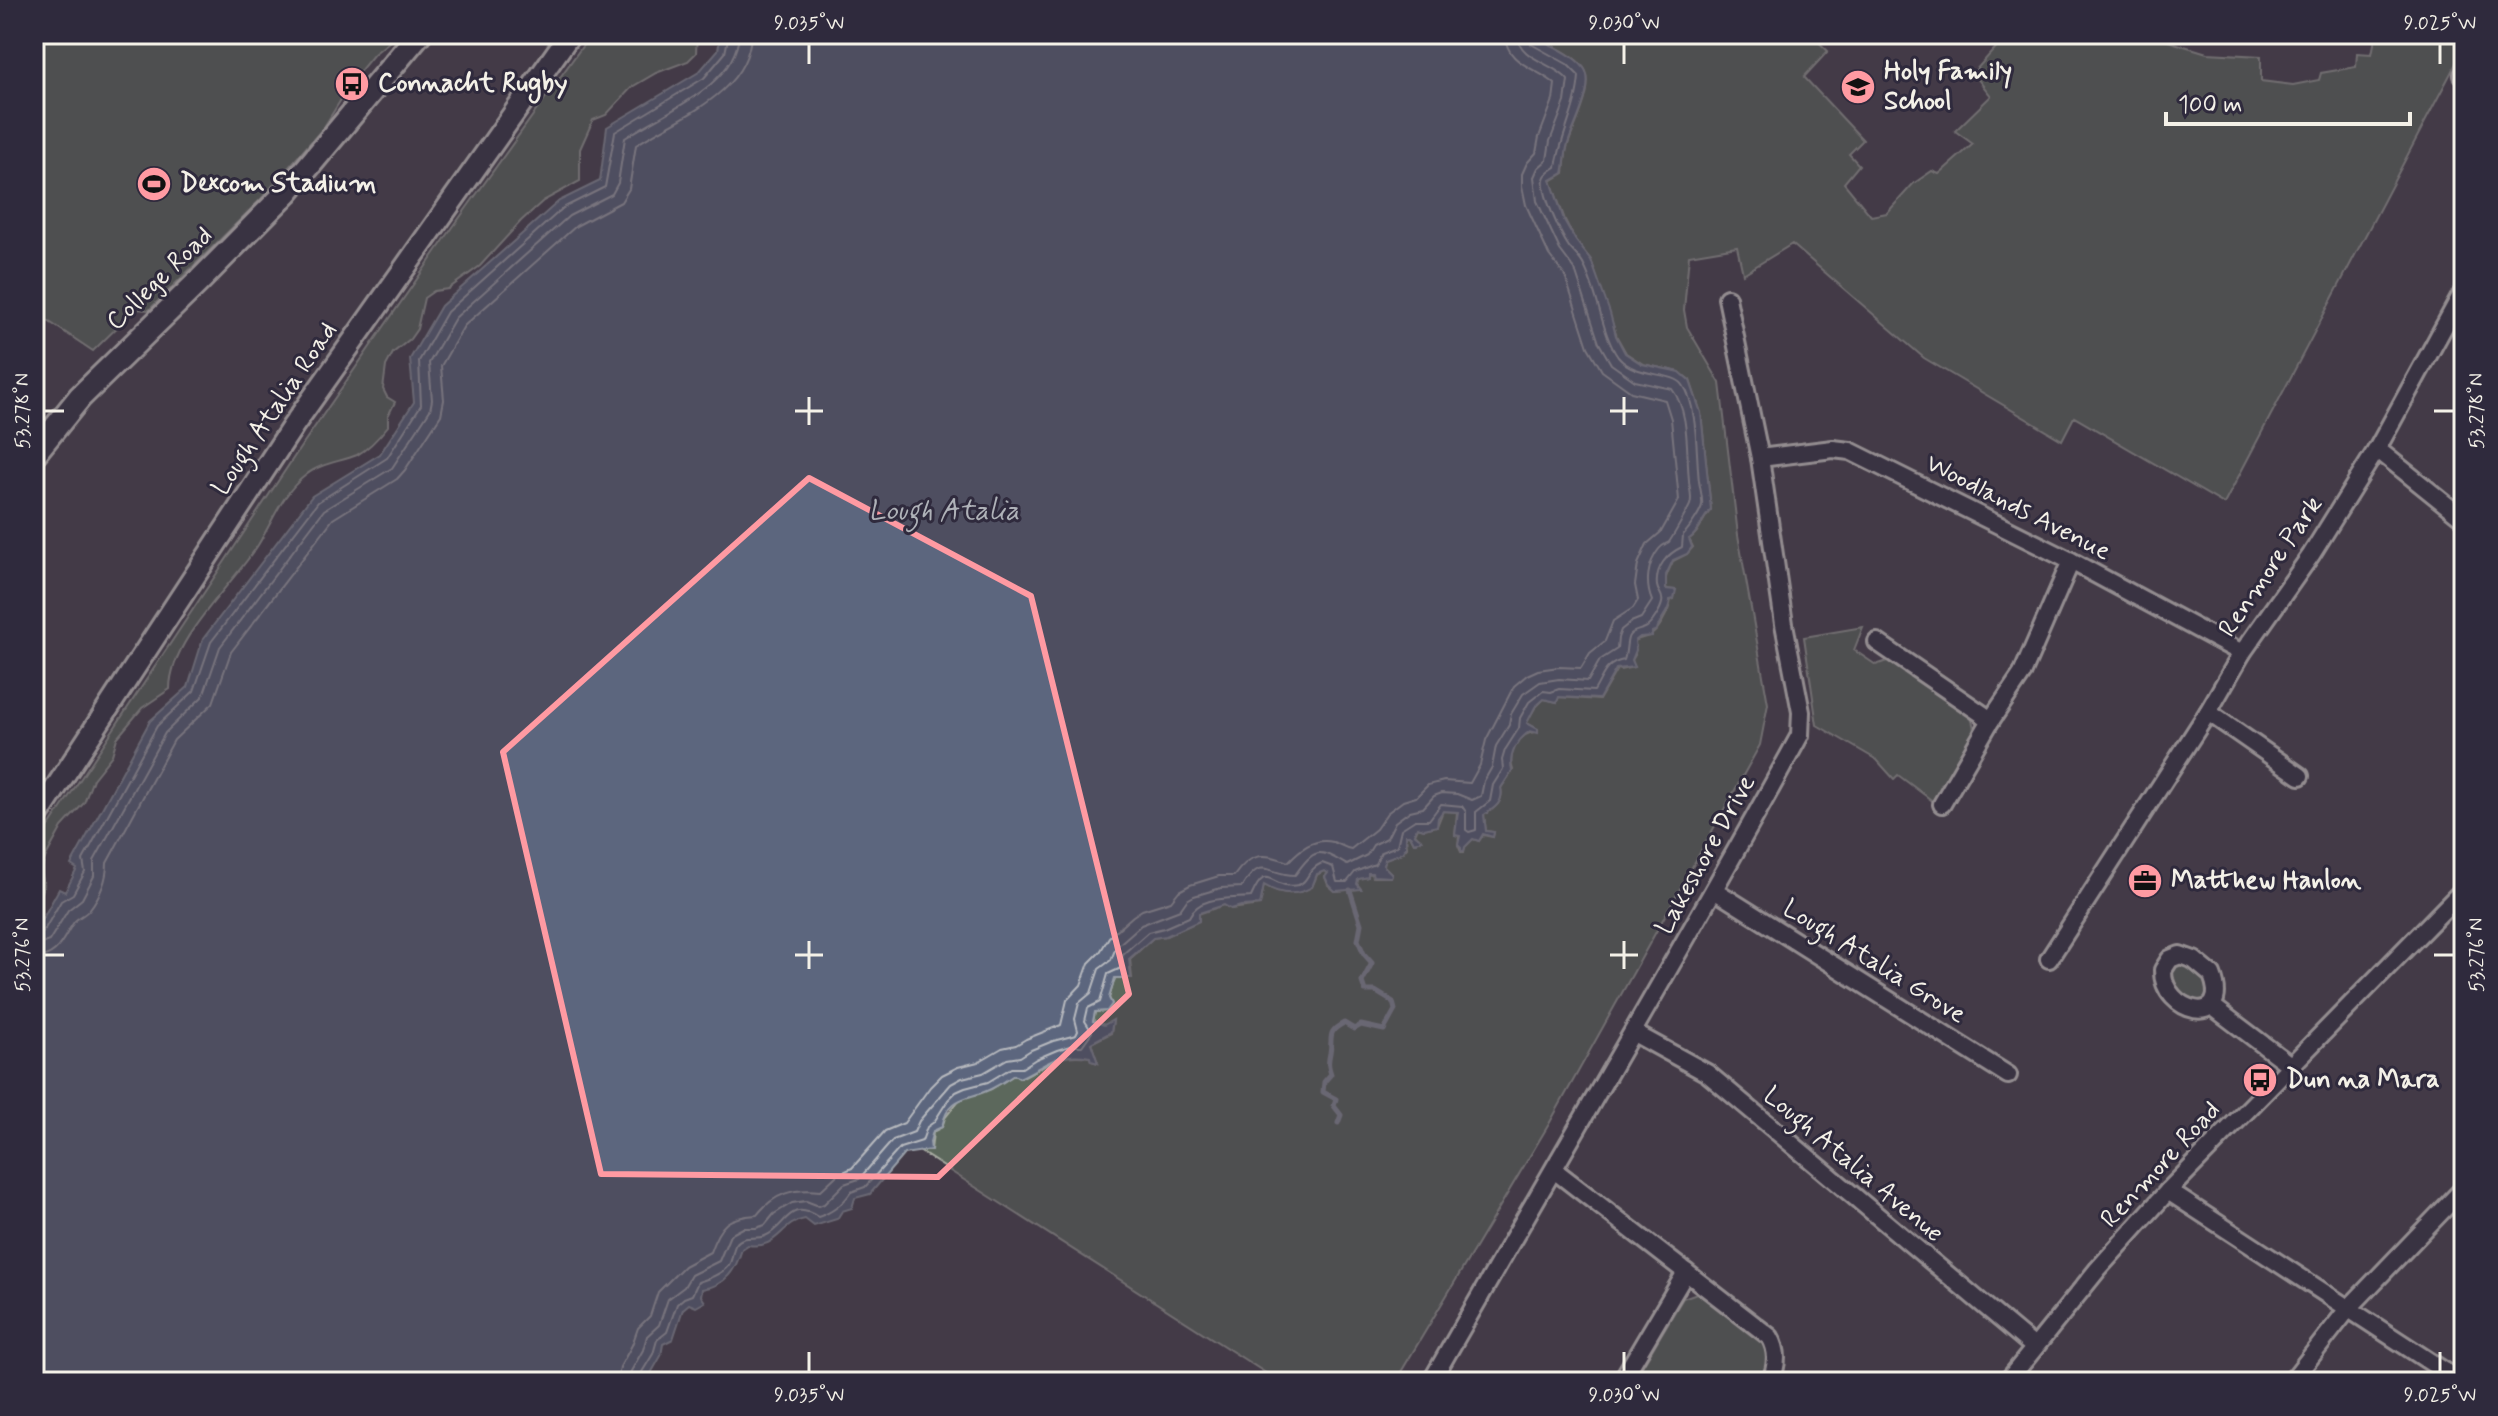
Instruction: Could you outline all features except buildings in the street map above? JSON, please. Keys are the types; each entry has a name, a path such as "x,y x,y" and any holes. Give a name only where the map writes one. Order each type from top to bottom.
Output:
{"main road":[{"name":"College Road","path":"34,454 80,397 287,192 419,34"}],"street":[{"name":"Lough Atalia Road","path":"34,821 293,426 570,34"},
{"name":"Renmore Park","path":"2049,959 2208,712 2242,653 2311,555 2377,449 2464,290"},
{"name":"Lakeshore Drive","path":"1431,1382 1634,1033 1800,735 1801,712 1784,624 1760,458 1727,298"},
{"name":"Woodlands Avenue","path":"1760,458 1833,449 1850,451 2071,561 2242,653"},
{"path":"2377,449 2464,519"},
{"path":"1942,804 2022,674 2071,561"},
{"path":"1877,642 1991,720"},
{"path":"2208,712 2300,776"},
{"name":"Renmore Road","path":"2007,1382 2098,1269 2168,1191 2464,889"},
{"name":"Lough Atalia Grove","path":"1714,890 2008,1075"},
{"path":"2212,1006 2290,1065"},
{"name":"Lough Atalia Avenue","path":"1634,1033 1707,1073 2034,1347"},
{"path":"1554,1170 1770,1337 1776,1357 1770,1382"},
{"path":"2291,1382 2348,1309 2464,1188"},
{"path":"2168,1191 2461,1382"},
{"path":"1621,1382 1686,1272"}],"highlighted area":[{"path":"809,478 1031,596 1129,994 938,1177 601,1174 503,752"}],"green space":[{"name":"Dexcom Stadium","path":"34,34 399,34 374,54 355,77 324,127 261,199 149,310 136,309 93,351 48,321 34,324"},
{"path":"591,34 697,34 696,53 688,61 656,73 632,87 606,115 593,120 580,149 580,181 543,201 480,266 448,289 434,291 424,298 417,329 393,353 386,366 383,389 387,397 395,402 388,416 388,426 361,452 312,471 290,490 247,561 191,632 173,670 170,689 142,708 117,738 112,755 93,779 84,803 62,827 46,856 41,870 42,892 34,892 34,849 300,448"},
{"path":"1530,34 1810,34 1828,51 1804,77 1863,140 1849,154 1859,165 1844,183 1871,216 1887,213 1913,184 1932,171 1939,174 1973,144 1955,131 1991,96 1973,73 2001,42 2003,34 2145,34 2207,53 2261,56 2261,81 2293,85 2319,80 2321,73 2356,67 2357,53 2372,54 2376,34 2464,34 2464,48 2224,504 2074,417 2062,440 1924,358 1792,244 1743,274 1737,247 1689,255 1684,310 1687,327 1720,383 1738,535 1768,704 1760,745 1549,1124 1395,1382 1280,1382 919,1151 931,1150 933,1132 942,1127 960,1099 968,1095 991,1089 1014,1075 1020,1078 1060,1058 1090,1057 1091,1061 1098,1063 1091,1043 1111,1033 1113,1021 1104,1025 1093,1021 1095,1012 1107,1011 1112,1004 1109,998 1115,978 1132,978 1130,959 1153,938 1166,936 1199,921 1198,914 1224,905 1231,909 1260,905 1264,885 1276,891 1300,892 1312,887 1317,875 1324,871 1328,873 1325,877 1328,885 1335,891 1361,889 1358,879 1368,877 1368,873 1373,877 1391,877 1392,874 1384,866 1385,859 1402,853 1407,847 1406,835 1410,835 1414,843 1421,840 1415,834 1418,827 1437,826 1443,811 1457,812 1455,835 1459,836 1461,852 1473,839 1479,841 1483,835 1493,837 1494,832 1486,831 1484,815 1500,801 1501,788 1513,770 1512,757 1516,745 1525,735 1538,732 1526,723 1535,708 1544,699 1557,702 1558,697 1599,700 1617,669 1634,667 1635,641 1652,634 1663,621 1675,590 1667,589 1668,571 1673,561 1693,547 1689,539 1711,510 1701,413 1690,380 1679,372 1643,364 1626,353 1617,337 1591,260 1576,242 1551,181 1564,173 1567,148 1586,96 1587,76 1573,57"},
{"path":"1863,627 1854,650 1876,665 1890,660 1966,711 1973,722 1971,742 1934,802 1898,775 1894,779 1877,760 1817,725 1804,637"},
{"path":"2176,963 2189,963 2209,981 2209,999 2197,1003 2177,993 2169,969"},
{"path":"1703,1294 1762,1340 1768,1357 1761,1382 1633,1382 1683,1298"}],"water":[{"name":"Lough Atalia","path":"721,34 1530,34 1566,53 1584,68 1587,85 1567,147 1563,173 1551,180 1564,220 1591,260 1616,336 1625,353 1642,364 1680,372 1690,381 1701,413 1711,510 1689,539 1692,547 1687,554 1673,560 1666,575 1666,589 1676,590 1674,599 1670,600 1652,636 1640,637 1635,641 1632,660 1635,667 1616,669 1599,699 1559,697 1557,702 1544,699 1535,707 1527,723 1538,729 1538,733 1530,731 1518,743 1511,759 1512,771 1501,788 1500,801 1484,815 1486,831 1494,832 1493,837 1483,834 1479,841 1473,839 1461,851 1458,845 1460,836 1455,835 1458,812 1443,811 1437,826 1417,827 1414,834 1422,840 1414,843 1410,835 1406,835 1406,847 1402,853 1385,859 1384,866 1392,874 1391,877 1368,873 1368,877 1358,879 1361,889 1335,891 1325,877 1328,873 1324,871 1317,874 1312,887 1300,892 1276,891 1264,885 1260,905 1231,909 1224,905 1199,913 1199,921 1166,936 1153,938 1129,959 1131,978 1115,978 1109,998 1112,1004 1107,1011 1095,1012 1093,1021 1104,1025 1113,1020 1111,1032 1091,1043 1098,1063 1091,1061 1090,1057 1060,1058 1019,1078 1014,1075 991,1089 955,1103 945,1116 942,1127 933,1131 931,1150 904,1154 870,1194 855,1198 852,1208 842,1211 837,1219 814,1226 805,1219 797,1221 766,1244 748,1245 742,1249 737,1263 724,1280 702,1289 701,1296 705,1302 696,1307 689,1304 683,1309 673,1339 663,1344 661,1356 646,1382 34,1382 34,934 59,889 65,892 77,869 71,865 150,721 188,687 203,639 312,496 380,454 414,402 410,359 441,306 559,201 600,181 607,127 699,72 718,50"}],"waterway":[{"path":"1338,1123 1341,1115 1334,1106 1336,1099 1323,1092 1324,1082 1331,1074 1332,1032 1344,1023 1354,1029 1361,1025 1384,1030 1395,1010 1393,1002 1375,991 1365,991 1362,982 1372,963 1358,940 1361,924 1350,890"}],"place":[{"name":"Connacht Rugby","path":"352,84"},
{"name":"Holy Family School","path":"1858,87"},
{"name":"Dexcom Stadium","path":"154,184"},
{"name":"Matthew Hanlon","path":"2145,881"},
{"name":"Dun na Mara","path":"2260,1080"}]}
